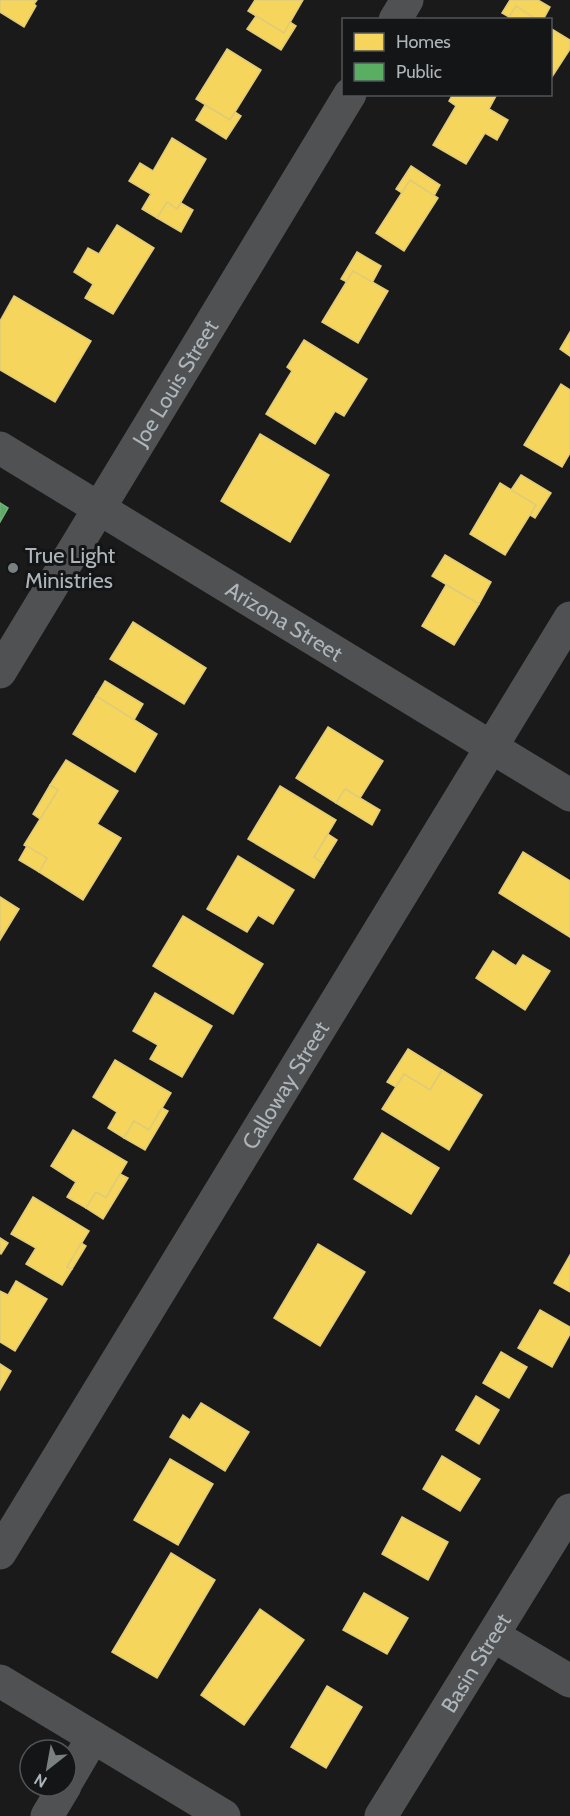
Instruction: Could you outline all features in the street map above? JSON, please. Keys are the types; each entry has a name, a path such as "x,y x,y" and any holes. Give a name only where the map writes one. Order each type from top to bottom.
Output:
{"street":[{"path":"396,18 407,0"},
{"name":"Joe Louis Street","path":"0,672 349,96"},
{"name":"Arizona Street","path":"0,447 570,795"},
{"name":"Calloway Street","path":"0,1553 570,618"},
{"name":"Basin Street","path":"381,1816 570,1510"},
{"path":"494,1636 570,1681"},
{"path":"0,1681 224,1816"},
{"path":"78,1763 93,1737"},
{"path":"47,1816 57,1798"}],"building: Homes":[{"path":"0,0 37,0 24,27 0,12"},
{"path":"255,0 303,0 284,33 248,11"},
{"path":"510,0 538,0 550,7 544,18 534,18 516,6 509,17 502,13"},
{"path":"516,6 534,18 508,18"},
{"path":"256,16 284,33 290,22 296,26 281,50 247,29"},
{"path":"552,29 570,40 570,49 552,77"},
{"path":"227,49 261,70 230,120 196,99"},
{"path":"452,96 496,96 489,109 508,120 497,140 485,133 466,164 433,145 456,106 449,101"},
{"path":"205,105 230,120 235,112 241,116 226,139 196,120"},
{"path":"172,138 206,159 177,209 167,202 157,218 142,209 151,194 129,181 140,163 153,171"},
{"path":"411,166 440,185 434,196 410,180 402,193 396,189"},
{"path":"410,180 438,198 404,251 376,233"},
{"path":"167,202 177,209 181,203 193,210 181,232 157,218"},
{"path":"117,225 154,248 113,314 85,298 93,284 74,272 88,248 99,254"},
{"path":"357,252 381,266 372,283 353,271 347,282 341,279"},
{"path":"353,271 388,291 358,343 322,322"},
{"path":"14,296 91,341 55,402 0,370 0,321"},
{"path":"570,332 570,356 560,349"},
{"path":"304,340 367,379 344,416 335,411 315,444 266,414 292,371 287,367"},
{"path":"561,384 570,390 570,453 562,467 524,445"},
{"path":"260,434 329,475 290,542 221,501"},
{"path":"521,475 551,493 535,518 530,515 536,505 511,490"},
{"path":"500,483 536,505 505,555 470,534"},
{"path":"445,555 491,582 479,604 432,576"},
{"path":"446,585 479,604 454,645 422,626"},
{"path":"133,622 206,668 184,704 110,659"},
{"path":"105,681 143,704 134,720 96,696"},
{"path":"96,696 157,734 135,772 73,734"},
{"path":"328,727 383,761 360,798 345,789 336,803 296,778"},
{"path":"66,760 118,791 97,824 121,838 83,900 39,872 47,858 24,845 58,790 50,785"},
{"path":"50,785 58,790 40,819 33,814"},
{"path":"280,786 336,820 314,857 323,863 314,878 248,839"},
{"path":"345,789 380,810 372,825 336,803"},
{"path":"328,834 337,840 323,863 314,857"},
{"path":"27,846 47,858 39,872 19,860"},
{"path":"523,852 570,881 570,937 499,893"},
{"path":"238,856 294,890 273,924 258,915 247,932 207,909"},
{"path":"0,897 19,909 0,940"},
{"path":"183,916 263,964 233,1014 153,966"},
{"path":"493,951 516,966 523,955 550,971 525,1010 476,978"},
{"path":"155,993 212,1026 182,1077 150,1059 158,1045 133,1031"},
{"path":"408,1049 442,1070 430,1090 404,1074 396,1087 387,1082"},
{"path":"115,1060 171,1093 149,1130 134,1121 124,1138 108,1128 117,1112 93,1097"},
{"path":"442,1070 482,1095 449,1150 382,1109 404,1074 430,1090"},
{"path":"162,1108 168,1111 145,1150 124,1138 134,1121 149,1130"},
{"path":"73,1130 127,1162 106,1198 96,1192 86,1208 67,1197 76,1182 51,1166"},
{"path":"382,1133 439,1168 411,1214 354,1179"},
{"path":"120,1174 128,1178 103,1219 86,1208 96,1192 106,1198"},
{"path":"33,1197 89,1231 67,1267 72,1269 62,1285 26,1264 36,1248 11,1234"},
{"path":"0,1238 8,1243 1,1254 0,1253"},
{"path":"81,1243 86,1246 72,1269 67,1267"},
{"path":"318,1244 365,1272 320,1346 274,1318"},
{"path":"570,1255 570,1292 554,1283"},
{"path":"16,1281 47,1299 15,1351 0,1342 0,1291 8,1295"},
{"path":"540,1310 570,1327 570,1334 552,1367 518,1348"},
{"path":"501,1352 527,1367 509,1398 483,1383"},
{"path":"0,1364 11,1371 0,1390"},
{"path":"476,1396 499,1410 479,1444 456,1430"},
{"path":"201,1403 249,1432 225,1471 170,1437 183,1415 190,1420"},
{"path":"442,1456 480,1479 460,1511 423,1489"},
{"path":"170,1459 213,1484 178,1545 134,1520"},
{"path":"402,1517 448,1542 428,1580 382,1554"},
{"path":"171,1553 215,1580 157,1678 112,1652"},
{"path":"364,1593 408,1618 387,1654 343,1630"},
{"path":"260,1609 304,1640 244,1725 201,1695"},
{"path":"327,1686 362,1707 326,1768 291,1747"}],"building: Public":[{"path":"0,503 8,508 0,522"}],"place":[{"name":"True Light Ministries","path":"13,568"}]}
